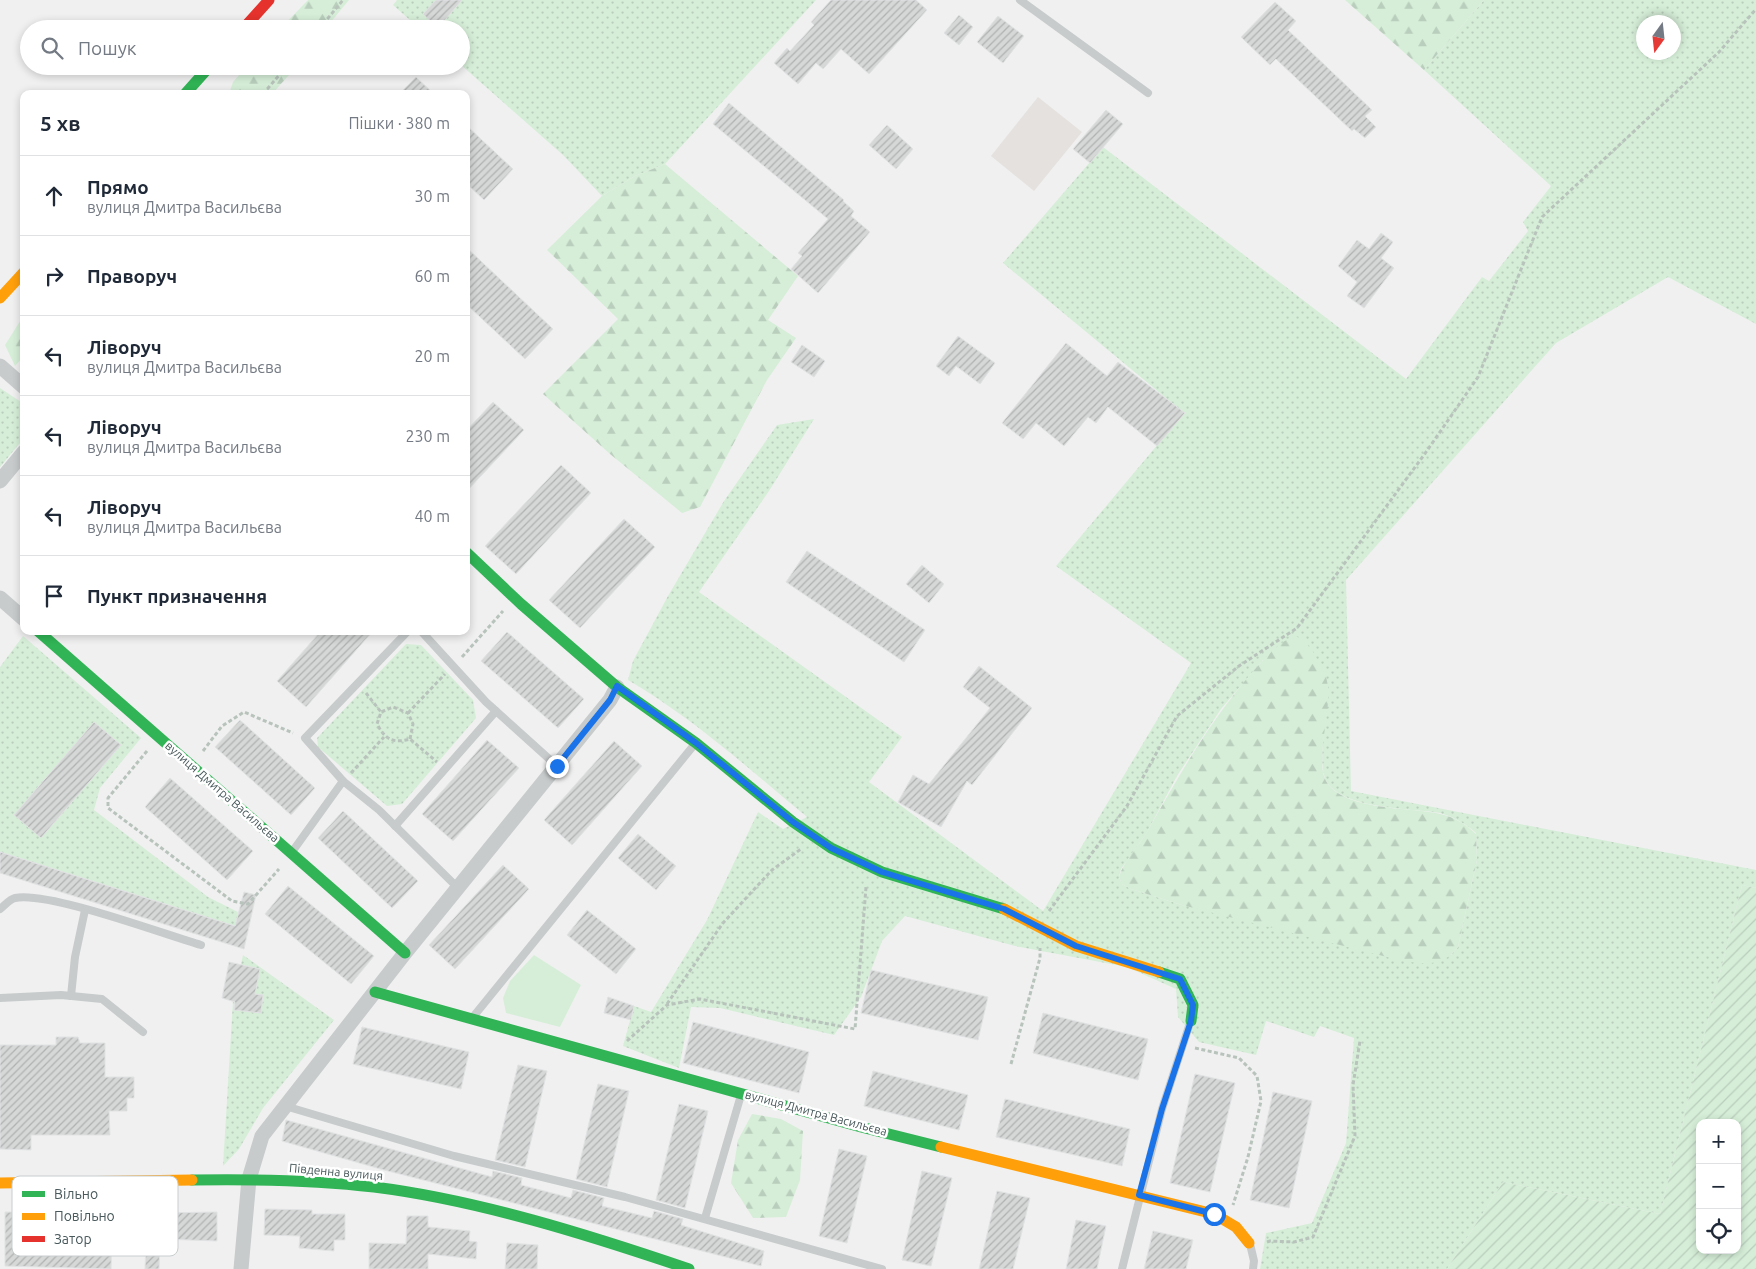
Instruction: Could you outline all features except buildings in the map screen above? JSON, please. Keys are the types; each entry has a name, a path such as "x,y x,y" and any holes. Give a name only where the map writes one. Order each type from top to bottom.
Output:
{"street":[{"path":"251,20 269,0"},
{"path":"189,90 202,75"},
{"path":"0,298 20,276"},
{"path":"0,366 20,384"},
{"path":"0,482 20,457"},
{"path":"470,556 515,598 617,686 696,743 793,822 820,840 882,872 1004,909 1076,946 1180,979 1193,1005 1191,1021"},
{"path":"0,598 20,615"},
{"name":"вулиця Дмитра Васильєва","path":"43,635 405,953"},
{"path":"240,1269 250,1179 262,1136 405,953 610,700 617,686"},
{"name":"вулиця Дмитра Васильєва","path":"374,992 861,1126 1214,1214 1236,1227 1251,1248"},
{"name":"Південна вулиця","path":"178,1180 250,1179 374,1187 480,1207 630,1249 688,1269"}],"lane":[{"path":"1020,0 1148,93"},
{"path":"404,635 305,738 343,781 395,826 458,888"},
{"path":"425,635 496,710 557,766"},
{"path":"395,826 496,710"},
{"path":"472,1019 696,743"},
{"path":"292,853 343,781"},
{"path":"0,909 14,898 38,898 85,910 200,945"},
{"path":"71,996 75,957 85,910"},
{"path":"0,998 71,996 102,999 143,1032"},
{"path":"1122,1269 1162,1109 1191,1021"},
{"path":"705,1218 742,1094"},
{"path":"285,1106 454,1156 705,1218 882,1269"},
{"path":"1251,1248 1254,1261 1253,1269"}],"path":[{"path":"326,20 343,0"},
{"path":"1011,1064 1040,958 1038,926 1127,806 1177,716 1239,666 1297,628 1424,455 1478,377 1542,217 1719,52 1756,10"},
{"path":"266,90 279,75"},
{"path":"408,712 515,598"},
{"path":"358,684 382,712"},
{"path":"393,707 408,712 413,724 410,739 399,742 384,737 377,724 382,712 393,707"},
{"path":"191,765 222,726 244,712 305,738"},
{"path":"159,737 108,798 108,808 232,902 248,904 292,853"},
{"path":"343,781 384,737"},
{"path":"410,739 445,769"},
{"path":"610,1057 667,1005 723,923 772,870 794,852 820,840"},
{"path":"667,1005 700,999 855,1029 867,865"},
{"path":"1251,1248 1270,1240 1294,1242 1313,1237 1355,1136 1354,1085 1360,1041"},
{"path":"1183,1045 1239,1058 1257,1076 1261,1101 1248,1157 1228,1222"}],"shaded area":[{"path":"1038,97 1082,132 1034,191 991,156"}],"green space":[{"path":"308,0 349,0 332,20 289,20"},
{"path":"397,0 816,0 665,164 635,176 602,196 563,155 470,73 470,20 410,20 393,5"},
{"path":"1345,0 1484,0 1424,70"},
{"path":"1484,0 1756,0 1756,324 1668,277 1556,343 1346,580 1351,791 1756,870 1756,888 1742,885 1660,1214 1503,1182 1447,1269 1260,1269 1266,1233 1312,1223 1346,1143 1354,1038 1320,1026 1314,1037 1266,1021 1256,1055 1199,1042 1178,1017 1176,989 1127,967 1015,946 905,916 882,941 861,997 834,1035 720,1008 691,1007 679,1068 623,1046 634,1006 651,1012 707,920 758,812 783,829 807,817 698,727 628,680 633,661 668,596 724,501 777,425 814,419 769,491 699,592 902,737 869,782 1043,911 1191,663 1056,566 1184,413 1003,263 1103,147 1406,379 1482,277 1489,281 1528,231 1523,222 1551,186 1424,70","holes":["1263,660 1328,687 1322,764 1324,775 1330,786 1342,795 1357,801 1394,808 1440,813 1460,821 1476,833 1477,860 1458,947 1451,955 1182,905 1131,889 1122,884 1119,877 1121,869 1146,834 1177,776 1221,709"]},
{"path":"239,75 289,75 276,90 230,90 233,82"},
{"path":"665,164 798,276 768,320 796,338 767,380 700,507 682,513 610,454 543,394 618,319 547,250 602,196 635,176"},
{"path":"20,321 20,360 15,366 5,345"},
{"path":"0,388 20,401 20,443 0,467"},
{"path":"23,636 141,738 100,788 94,810 208,897 238,912 235,926 0,852 0,667"},
{"path":"1294,636 1305,641 1309,646 1326,678 1328,697 1322,761 1326,781 1335,791 1347,798 1362,803 1445,815 1460,821 1476,834 1477,860 1458,947 1452,954 1439,961 1416,963 1399,960 1182,905 1131,889 1122,884 1119,877 1124,865 1147,832 1182,771 1220,713 1234,694 1275,648"},
{"path":"406,644 421,645 473,700 476,718 402,804 387,806 318,747 317,738"},
{"path":"1742,885 1756,888 1756,1269 1447,1269 1503,1182 1660,1214"},
{"path":"243,955 334,1020 263,1108 239,1149 223,1166 233,1001"},
{"path":"534,955 581,985 560,1027 506,1013 503,998 510,981"},
{"path":"752,1114 781,1119 803,1131 800,1180 786,1217 753,1218 731,1183 738,1140"}],"traffic: fast":[{"path":"189,90 202,75"},
{"path":"470,556 521,604 617,687 696,743 793,822 831,848 882,872 1004,909"},
{"path":"43,635 405,953"},
{"path":"1159,972 1180,979 1193,1005 1191,1021"},
{"path":"375,992 861,1127 941,1147"},
{"path":"192,1180 306,1181 374,1187 413,1193 533,1220 689,1269"}],"traffic: slow":[{"path":"0,298 20,276"},
{"path":"1004,909 1076,946 1159,972"},
{"path":"941,1147 1214,1214 1236,1227 1249,1243"},
{"path":"178,1180 192,1180"},
{"path":"0,1183 12,1183"}],"traffic: jam":[{"path":"251,20 269,0"}],"route":[{"path":"557,766 610,700 617,686 696,743 793,822 831,848 882,872 1004,909 1076,946 1180,979 1193,1005 1191,1021 1162,1109 1139,1195 1214,1214"}]}
